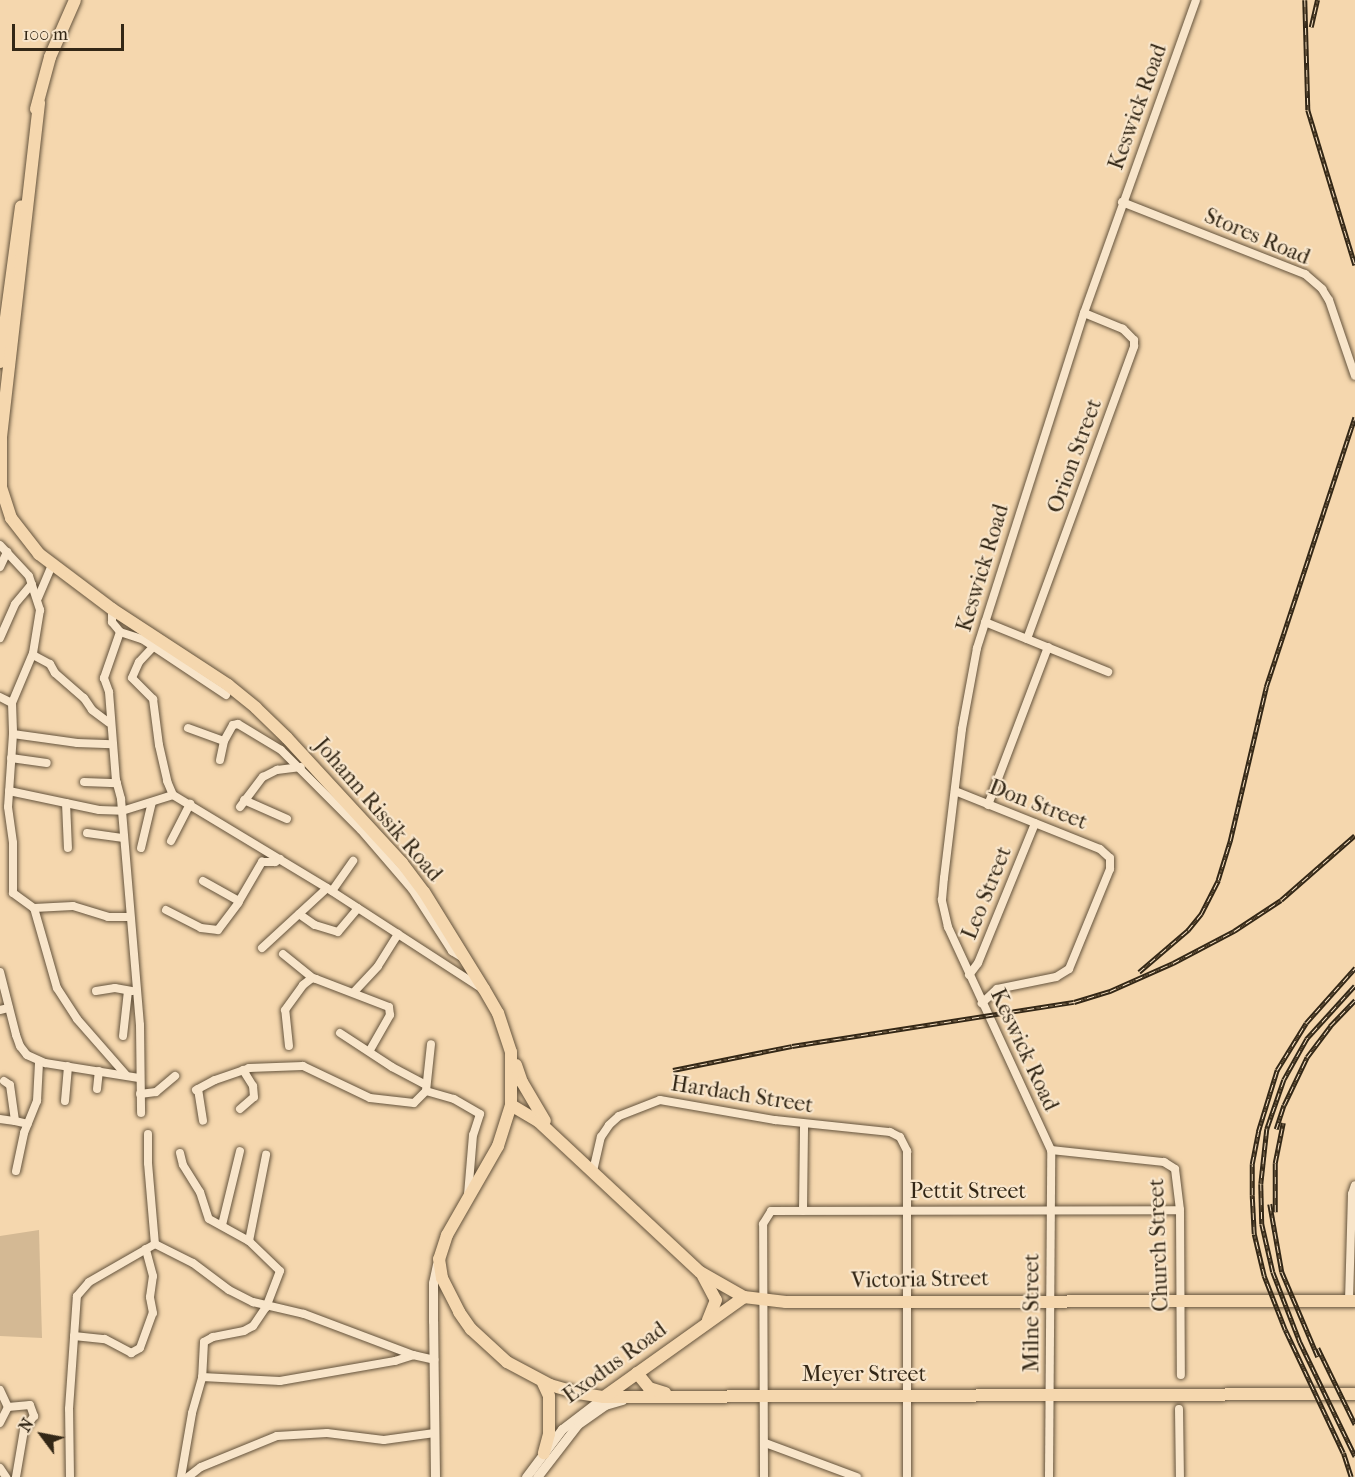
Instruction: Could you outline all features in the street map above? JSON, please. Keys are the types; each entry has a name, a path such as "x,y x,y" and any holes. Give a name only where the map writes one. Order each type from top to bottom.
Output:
{"main road":[{"path":"8,309 12,262 39,103 50,57 75,0"},
{"path":"0,362 39,103"},
{"path":"0,274 12,262"},
{"name":"Johann Rissik Road","path":"8,309 1,437 2,491 21,533 52,565 112,609 228,686 256,708 312,764 402,863 467,961 498,1013 511,1052 511,1105 498,1146 447,1235 438,1258"},
{"path":"511,1052 530,1098 552,1135"},
{"name":"Victoria Street","path":"511,1105 533,1117 700,1272 744,1298 906,1302 1050,1299 1180,1303 1352,1301"},
{"name":"Victoria Street","path":"508,1117 522,1120 552,1135"},
{"name":"Meyer Street","path":"438,1258 442,1278 471,1329 507,1362 543,1383 578,1393 604,1397 1355,1394"},
{"path":"700,1272 716,1300 705,1323"},
{"name":"Exodus Road","path":"604,1397 705,1323 744,1298"},
{"path":"637,1373 649,1388 681,1397"},
{"path":"543,1383 549,1396 549,1434 544,1453"}],"street":[{"name":"Keswick Road","path":"1051,1150 948,927 942,900 955,791 970,678 985,622 1083,313 1196,0"},
{"name":"Stores Road","path":"1122,202 1305,274 1322,289 1329,300 1355,375"},
{"name":"Orion Street","path":"1028,639 1134,346 1134,340 1123,329 1083,313"},
{"path":"0,545 29,576 40,610 33,655 12,703 14,734 9,793 13,843 11,888 15,896 34,908 73,906 108,917 130,917"},
{"path":"0,567 7,552"},
{"path":"38,598 52,565"},
{"path":"0,638 15,603 32,584"},
{"path":"112,609 112,622 120,632 131,634 154,646 226,695"},
{"path":"985,622 1108,672"},
{"path":"120,632 104,674 109,692 112,744 122,811 130,917 132,991 140,1025 141,1113"},
{"path":"154,646 139,662 132,678 153,699 166,781 173,795 330,890 484,989"},
{"path":"988,805 1048,647"},
{"path":"33,655 50,664 55,673 75,689 92,710 110,723"},
{"path":"0,697 12,703"},
{"path":"220,760 224,741 233,725 238,724 268,740 373,843 412,889 452,951 467,961"},
{"path":"188,728 224,741"},
{"path":"14,734 83,743 112,744"},
{"path":"11,758 47,763"},
{"path":"287,819 242,803 257,782 268,773 312,764"},
{"path":"84,782 117,783"},
{"name":"Don Street","path":"955,791 1100,849 1110,858 1110,869 1071,966 1056,977 997,989 982,1003"},
{"path":"0,794 9,793 99,810 122,811 173,795"},
{"path":"141,848 152,802"},
{"path":"66,803 68,848"},
{"path":"171,841 190,804"},
{"name":"Leo Street","path":"969,975 978,963 1035,823"},
{"path":"87,833 124,838"},
{"path":"166,910 201,928 218,930 239,901 262,862 275,862 280,859"},
{"path":"262,948 298,914 330,890 353,861"},
{"path":"203,881 239,901"},
{"path":"34,908 57,988 77,1019 126,1075"},
{"path":"298,914 315,925 338,932 358,908"},
{"path":"354,992 378,966 398,934"},
{"path":"284,954 313,978 389,1007 390,1016 370,1050"},
{"path":"0,972 20,1047 39,1062 139,1078"},
{"path":"289,1046 285,1010 303,986 313,978"},
{"path":"96,991 116,988 132,991"},
{"path":"123,1036 132,991"},
{"path":"0,1010 9,1008"},
{"path":"340,1033 370,1050 426,1088 454,1099 480,1114 473,1135 468,1199"},
{"path":"203,1121 197,1090 243,1070 303,1066 376,1100 414,1102 426,1088 431,1044"},
{"path":"16,1171 28,1124 37,1101 39,1062"},
{"path":"65,1101 68,1066"},
{"path":"240,1109 254,1097 253,1086 243,1070"},
{"path":"96,1089 99,1071"},
{"path":"140,1094 156,1092 175,1076"},
{"path":"4,1081 10,1085 15,1121"},
{"name":"Hardach Street","path":"593,1171 601,1137 609,1125 619,1116 660,1100 804,1124 890,1132 900,1137 907,1151 907,1210"},
{"path":"0,1119 28,1124"},
{"path":"803,1211 804,1124"},
{"path":"148,1134 148,1163 155,1244"},
{"name":"Milne Street","path":"1049,1477 1051,1150"},
{"name":"Church Street","path":"1051,1150 1172,1165 1178,1174 1181,1375"},
{"path":"222,1225 240,1151"},
{"path":"180,1153 183,1165 200,1192 206,1215 249,1241 280,1271 266,1307 248,1330 213,1337 204,1342 202,1377 192,1413 181,1477"},
{"path":"249,1241 266,1155"},
{"path":"1352,1301 1355,1185"},
{"path":"906,1477 907,1210"},
{"name":"Pettit Street","path":"765,1300 764,1224 771,1211 1180,1210"},
{"path":"70,1477 69,1409 76,1301 84,1286 155,1244"},
{"path":"155,1244 208,1272 229,1290 266,1307 304,1314 413,1355 434,1360"},
{"path":"74,1336 105,1339 131,1353 140,1348 153,1313 150,1297 153,1276 146,1249"},
{"name":"Johann Rissik Road","path":"435,1477 433,1283 438,1258"},
{"path":"764,1477 765,1300"},
{"path":"202,1377 280,1381 395,1361 413,1355"},
{"path":"0,1390 5,1404 0,1423"},
{"name":"Exodus Road","path":"538,1474 544,1453 569,1422 604,1397"},
{"name":"Exodus Road","path":"526,1477 538,1474 578,1424 597,1410 632,1397"},
{"path":"5,1404 30,1405 34,1416 22,1435 16,1477"},
{"path":"1179,1409 1180,1477"},
{"path":"189,1477 201,1467 277,1436 327,1433 384,1440 435,1433"},
{"path":"765,1443 857,1477"},
{"path":"0,1468 6,1477"}],"shaded area":[{"path":"39,1230 42,1338 0,1336 0,1236"}],"railway":[{"path":"1305,0 1308,110 1355,265"},
{"path":"1311,27 1317,0"},
{"path":"1139,972 1188,930 1201,914 1218,880 1230,841 1266,687 1355,417"},
{"path":"673,1070 792,1046 1074,1002 1110,991 1173,963 1234,931 1281,900 1355,835"},
{"path":"1351,1477 1343,1453 1285,1330 1264,1276 1254,1234 1252,1164 1258,1132 1277,1070 1306,1023 1355,968"},
{"path":"1355,986 1307,1039 1284,1080 1267,1129 1261,1184 1262,1224 1273,1272 1300,1342 1355,1456"},
{"path":"1276,1129 1284,1105 1307,1057 1330,1026 1355,1000"},
{"path":"1275,1212 1275,1163 1283,1123"},
{"path":"1270,1204 1282,1272 1318,1357"},
{"path":"1318,1348 1355,1424"}]}
